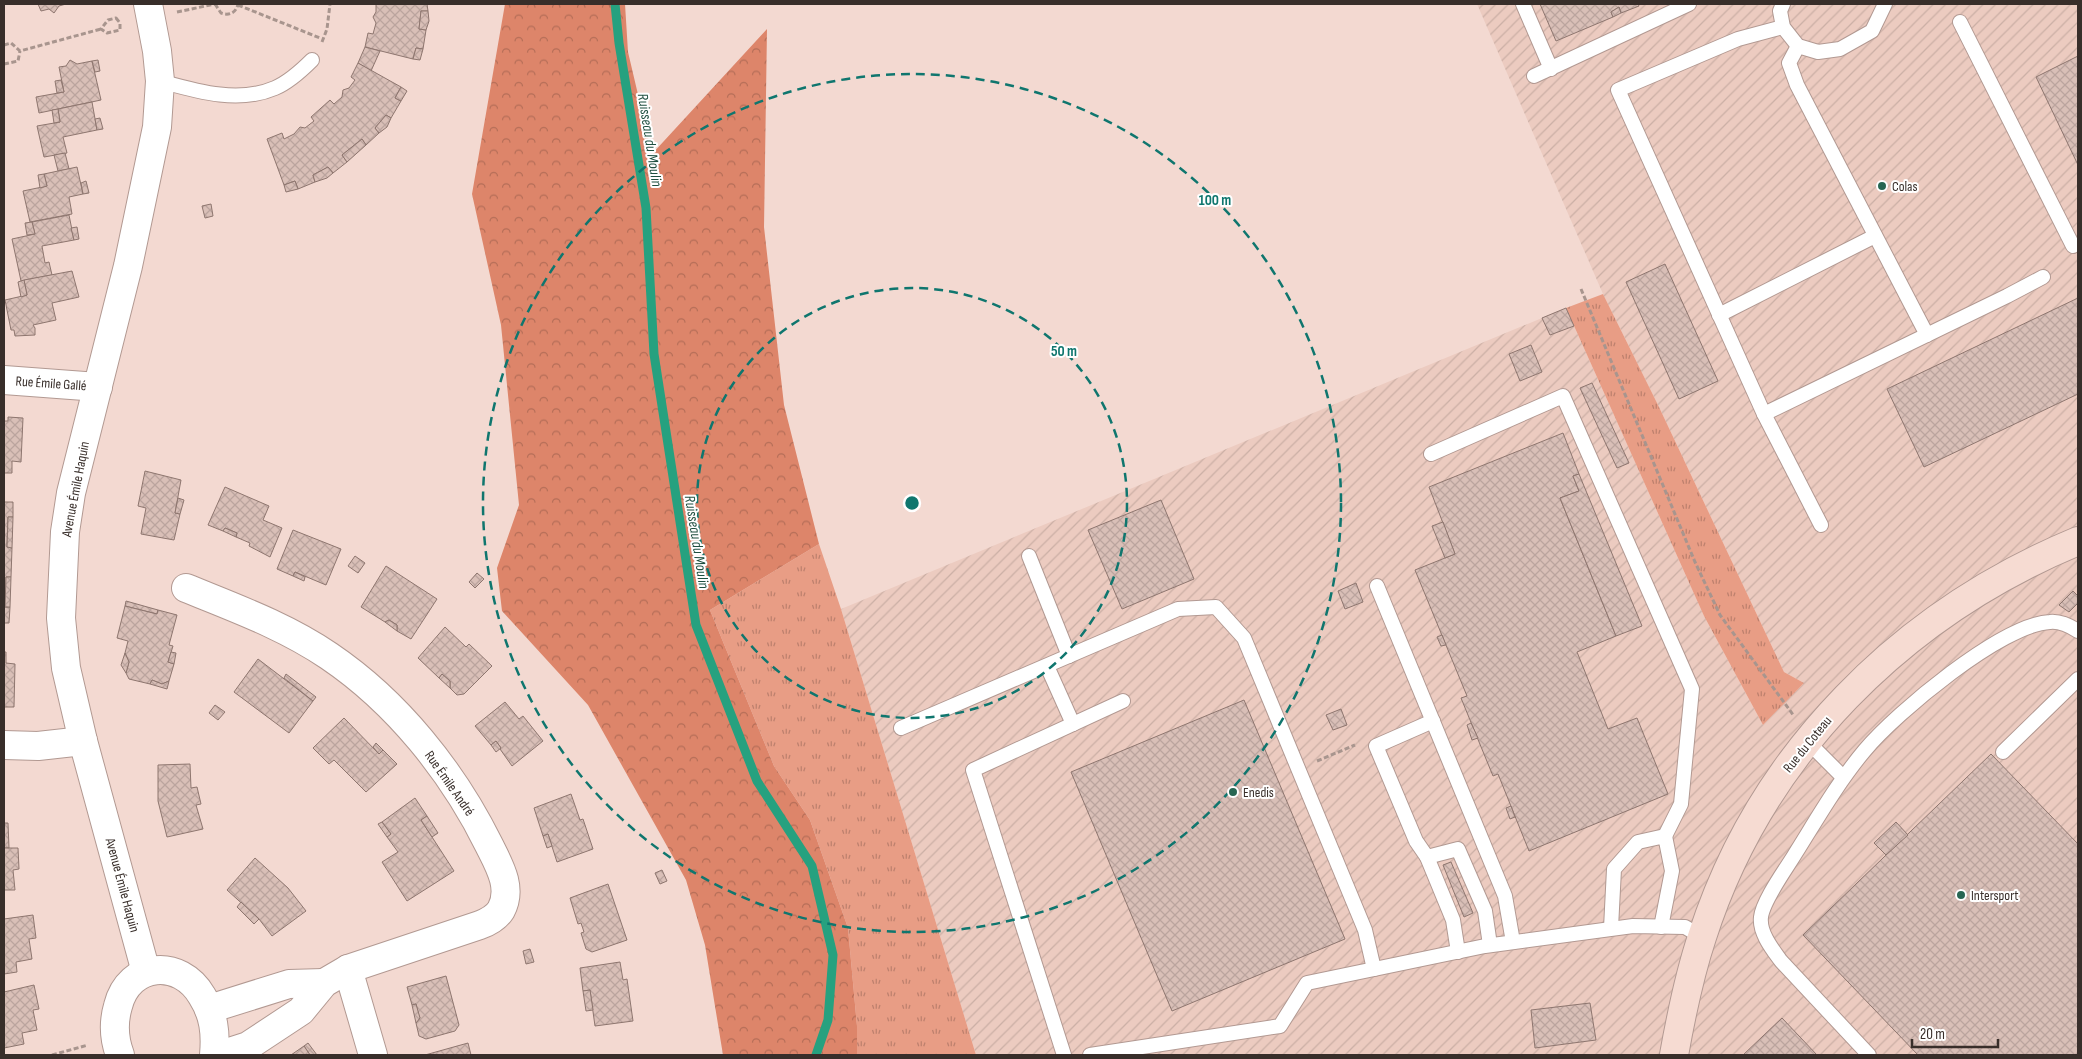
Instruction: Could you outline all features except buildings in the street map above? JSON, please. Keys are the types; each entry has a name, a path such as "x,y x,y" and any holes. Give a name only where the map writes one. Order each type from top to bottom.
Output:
{"street":[{"name":"Avenue Émile Haquin","path":"146,972 83,741 66,668 61,618 65,532 71,493 128,266 155,136 160,81 150,11"},
{"name":"Rue Émile Gallé","path":"4,380 98,387"},
{"name":"Rue du Coteau","path":"1674,1055 1688,988 1702,936 1724,879 1753,822 1777,783 1807,741 1838,706 1912,636 1951,608 2007,573 2078,540"},
{"name":"Rue Émile André","path":"186,588 294,634 329,656 361,680 396,714 445,771 465,802 503,873 505,887 501,910 492,919 480,926 348,969 324,983 301,1011 248,1046 220,1055"},
{"path":"4,745 38,746 83,741"},
{"path":"348,969 373,1055"},
{"path":"120,1055 114,1024 119,999 129,982 146,972 171,971 189,981 202,995 215,1027 214,1055"},
{"name":"Rue Émile André","path":"209,1009 289,984 324,983"}],"lane":[{"path":"1523,4 1551,69"},
{"path":"1534,76 1689,4"},
{"path":"1783,4 1780,11 1783,27 1798,46 1818,52 1840,49 1872,31 1885,4"},
{"path":"1960,22 2073,246"},
{"path":"1783,27 1738,39 1618,90 1764,414 1821,525"},
{"path":"1798,46 1789,63 1797,85 1926,335"},
{"path":"160,81 190,90 220,95 260,93 286,82 312,60"},
{"path":"1719,315 1875,236"},
{"path":"1764,414 2043,277"},
{"path":"1431,454 1563,396 1692,688 1681,804 1665,836 1672,872 1661,927"},
{"path":"1029,556 1069,656"},
{"path":"1377,586 1505,896 1513,942"},
{"path":"901,728 1178,609 1216,607 1244,638 1365,930 1374,969"},
{"path":"1869,1055 1781,962 1764,932 1760,918 1771,893 1843,777 1866,749 1900,715 1939,683 1985,650 2017,631 2051,622 2069,626 2078,631"},
{"path":"1047,666 1073,724"},
{"path":"2003,752 2078,679"},
{"path":"1064,1055 973,770 1123,701"},
{"path":"1433,721 1376,746 1416,841 1427,857 1454,920 1458,952"},
{"path":"1807,741 1843,777"},
{"path":"1611,928 1614,869 1638,842 1665,836"},
{"path":"1427,857 1458,849 1485,911 1490,945"},
{"path":"1090,1055 1280,1026 1307,984 1490,945 1632,926 1684,927 1702,936"}],"path":[{"path":"150,11 215,4 218,10 228,14 234,12 238,5 323,39"},
{"path":"312,60 327,29 330,4"},
{"path":"20,51 101,30 108,20 116,18 120,23 120,30 113,33 107,34 101,30"},
{"path":"4,45 11,43 20,51"},
{"path":"4,64 18,61 20,51"},
{"path":"1580,289 1695,562 1720,615 1790,708 1807,741"},
{"path":"1335,753 1358,744"},
{"path":"52,1055 92,1044"}],"shaded area":[{"path":"1477,4 2078,4 2078,1055 976,1055 841,609 1566,308 1704,616 1763,725 1804,683 1784,672 1659,407 1603,294"}],"green space":[{"path":"505,4 625,4 628,52 652,154 767,29 764,227 784,405 819,544 710,610 774,766 810,820 848,928 857,1026 857,1055 723,1055 705,945 686,880 588,705 502,611 497,568 519,505 501,325 472,194"},
{"path":"1603,294 1659,407 1784,672 1804,683 1763,725 1704,616 1566,308"},
{"path":"819,544 841,609 976,1055 857,1055 857,1026 848,928 810,820 774,766 710,610"}],"waterway":[{"name":"Ruisseau du Moulin","path":"615,4 619,43 646,208 654,354 696,625 757,781 812,866 833,955 828,1020 816,1055"}],"place":[{"name":"Colas","path":"1882,186"},
{"name":"Enedis","path":"1233,792"},
{"name":"Intersport","path":"1961,895"}]}
